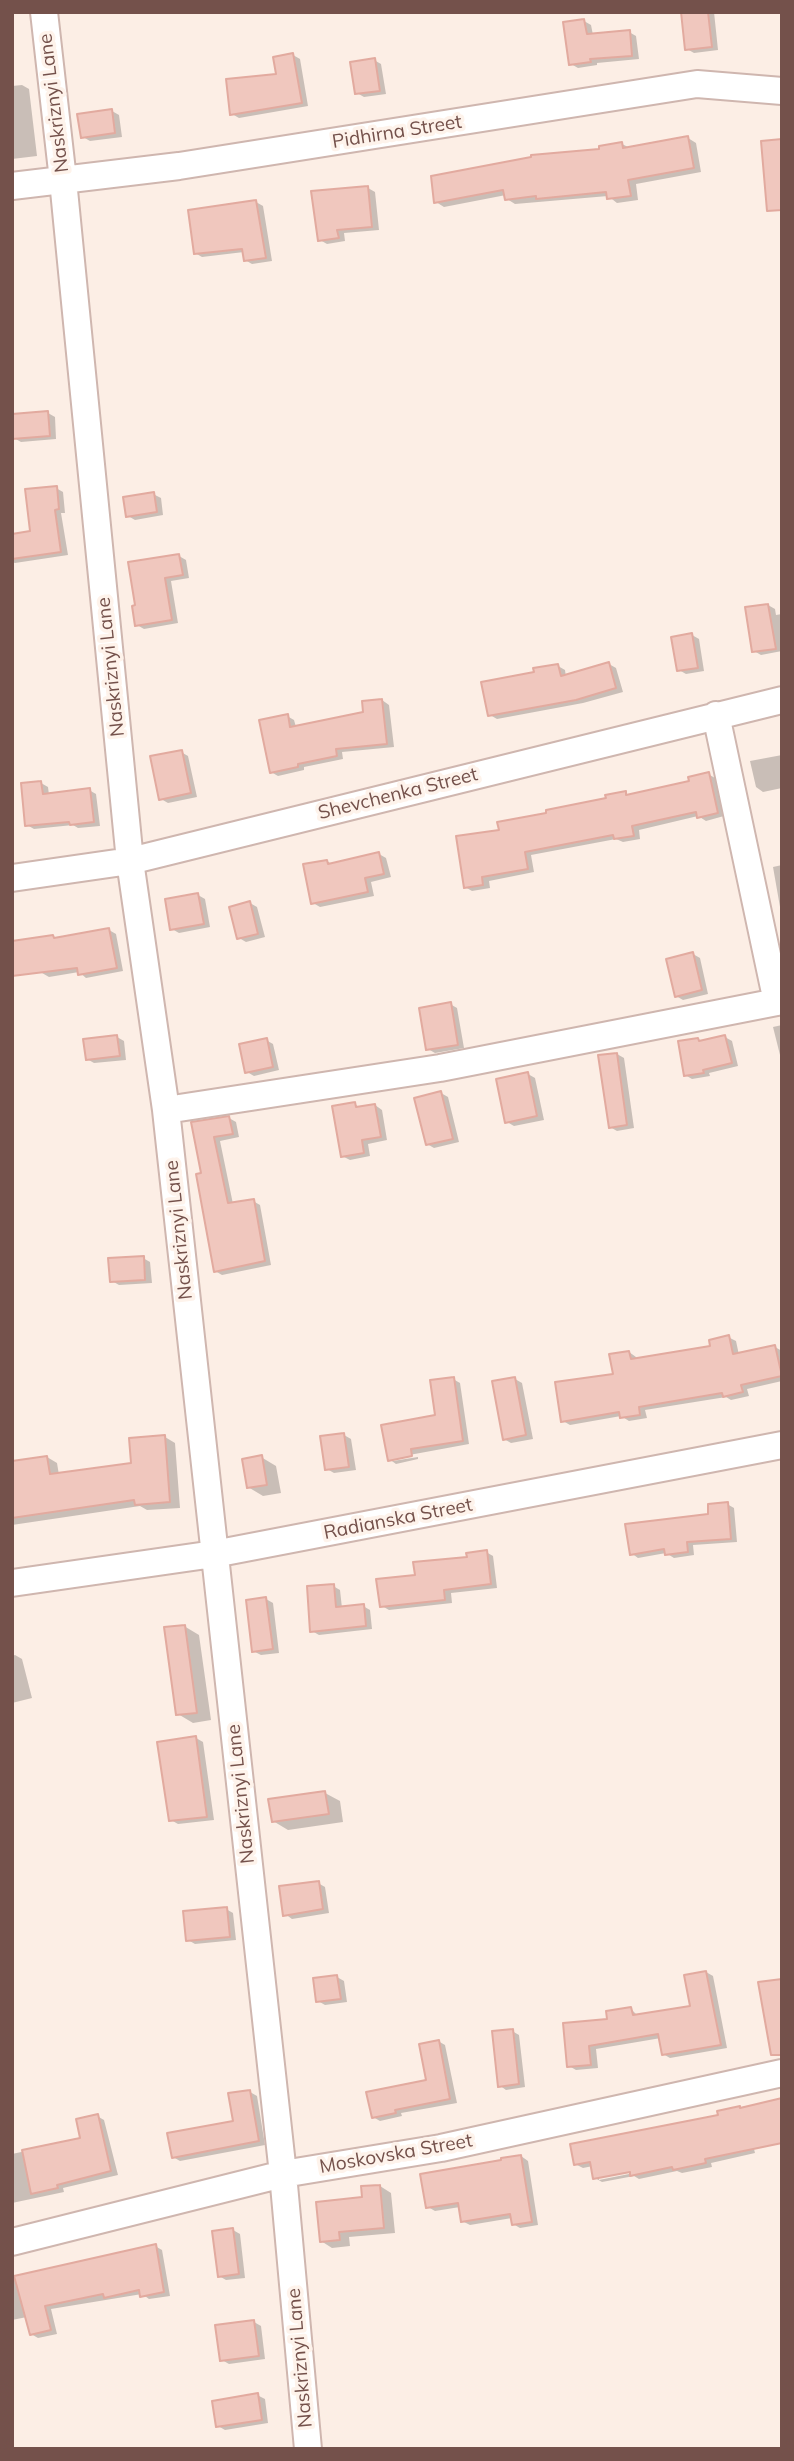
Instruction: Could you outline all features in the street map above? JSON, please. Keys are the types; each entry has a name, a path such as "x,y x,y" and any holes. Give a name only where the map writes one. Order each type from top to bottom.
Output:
{"street":[{"name":"Naskriznyi Lane","path":"44,12 130,861 166,1110 283,2174 308,2449"},
{"name":"Pidhirna Street","path":"12,186 233,158 697,84 782,91"},
{"name":"Shevchenka Street","path":"12,878 130,861 782,700"},
{"path":"166,1110 440,1068 779,1002 716,715"},
{"name":"Radianska Street","path":"12,1583 214,1554 782,1446"},
{"name":"Moskovska Street","path":"12,2242 283,2174 442,2148 782,2073"}],"building":[{"path":"681,12 708,12 712,47 685,50"},
{"path":"584,19 587,34 630,30 632,56 590,59 591,62 569,65 563,22"},
{"path":"293,53 302,103 230,115 226,79 276,74 273,57"},
{"path":"375,58 380,91 355,94 350,62"},
{"path":"112,109 115,133 81,138 77,114"},
{"path":"688,136 694,168 628,180 631,196 607,199 606,192 505,200 503,190 434,203 431,176 531,155 599,149 599,146 622,142 623,148"},
{"path":"782,139 782,210 767,211 761,141"},
{"path":"368,186 372,227 337,230 339,238 318,241 311,191"},
{"path":"256,200 266,258 244,261 242,249 194,254 188,210"},
{"path":"48,411 50,436 12,439 12,414"},
{"path":"57,486 59,509 55,510 61,552 12,559 12,534 30,531 25,489"},
{"path":"154,492 157,512 126,517 123,497"},
{"path":"179,554 183,575 165,578 172,620 135,626 132,606 135,605 128,562"},
{"path":"768,604 776,649 752,652 745,607"},
{"path":"692,633 698,668 677,671 671,637"},
{"path":"609,662 616,688 576,700 488,716 481,682 534,672 533,668 558,664 561,676"},
{"path":"382,699 387,744 336,749 337,756 270,773 259,720 288,714 290,727 363,712 362,701"},
{"path":"182,750 191,793 159,800 150,756"},
{"path":"709,772 718,813 697,818 696,812 632,826 634,836 614,839 613,835 525,852 528,869 482,877 483,885 464,888 456,836 499,830 497,822 606,798 605,795 626,791 626,795 689,781 688,777"},
{"path":"41,781 43,794 90,788 94,822 25,826 21,783"},
{"path":"379,852 384,874 365,878 368,892 311,904 303,864 327,860 328,864"},
{"path":"198,893 204,924 170,930 165,899"},
{"path":"250,901 258,934 237,939 229,907"},
{"path":"109,928 117,968 78,975 77,968 12,976 12,941 53,935 54,938"},
{"path":"693,952 702,990 675,997 666,959"},
{"path":"451,1002 458,1045 426,1050 419,1008"},
{"path":"117,1035 120,1056 86,1060 83,1039"},
{"path":"725,1035 732,1063 703,1070 704,1073 684,1076 678,1041 698,1038 699,1041"},
{"path":"267,1038 273,1067 245,1073 239,1044"},
{"path":"617,1053 627,1125 609,1128 598,1055"},
{"path":"528,1072 537,1116 505,1123 496,1079"},
{"path":"441,1091 453,1139 426,1145 414,1098"},
{"path":"355,1102 356,1107 375,1104 381,1137 362,1140 364,1153 341,1157 332,1106"},
{"path":"229,1116 233,1134 214,1137 228,1203 254,1199 265,1261 214,1272 196,1174 201,1173 191,1122"},
{"path":"144,1256 145,1280 110,1282 108,1258"},
{"path":"729,1335 733,1354 775,1345 782,1376 741,1385 743,1392 723,1397 722,1393 639,1407 640,1415 620,1418 619,1412 561,1422 555,1382 613,1374 609,1354 629,1351 631,1359 710,1346 709,1340"},
{"path":"454,1377 463,1441 411,1449 412,1456 388,1461 381,1425 435,1415 430,1380"},
{"path":"515,1377 526,1435 503,1440 492,1381"},
{"path":"344,1433 349,1467 325,1470 320,1436"},
{"path":"165,1435 170,1502 135,1505 134,1500 12,1518 12,1461 47,1456 50,1474 131,1463 129,1438"},
{"path":"262,1455 267,1485 247,1488 242,1459"},
{"path":"728,1502 731,1539 687,1542 688,1552 665,1555 664,1549 630,1555 625,1524 708,1514 708,1504"},
{"path":"487,1550 491,1584 444,1590 445,1600 380,1607 376,1579 415,1575 413,1562 467,1557 466,1553"},
{"path":"334,1584 336,1607 364,1604 366,1626 310,1632 307,1586"},
{"path":"266,1597 273,1649 252,1652 246,1600"},
{"path":"185,1625 197,1713 176,1715 164,1627"},
{"path":"196,1736 207,1817 169,1821 157,1742"},
{"path":"325,1791 329,1814 272,1822 268,1799"},
{"path":"319,1881 323,1909 283,1916 279,1886"},
{"path":"227,1907 230,1937 186,1941 183,1911"},
{"path":"706,1971 721,2045 662,2055 658,2034 589,2046 591,2065 567,2067 563,2023 607,2019 606,2011 631,2007 633,2015 690,2006 684,1975"},
{"path":"337,1975 341,1999 316,2002 313,1978"},
{"path":"782,1979 782,2055 771,2055 758,1982"},
{"path":"513,2029 519,2084 498,2087 492,2031"},
{"path":"439,2040 450,2099 395,2110 396,2113 372,2118 366,2092 426,2080 419,2044"},
{"path":"250,2090 259,2141 172,2158 167,2133 233,2121 228,2093"},
{"path":"782,2098 782,2143 705,2159 706,2163 630,2176 630,2172 593,2179 590,2162 574,2165 570,2144 718,2115 717,2111"},
{"path":"98,2114 111,2171 31,2194 22,2150 80,2138 76,2119"},
{"path":"521,2155 532,2222 512,2225 510,2214 461,2222 458,2203 426,2208 420,2174"},
{"path":"380,2185 384,2228 339,2232 340,2240 320,2242 316,2202 362,2197 361,2186"},
{"path":"233,2228 239,2274 218,2277 212,2231"},
{"path":"156,2244 164,2292 140,2297 139,2290 104,2298 103,2294 45,2306 51,2330 30,2335 14,2276"},
{"path":"254,2320 259,2356 220,2361 215,2325"},
{"path":"258,2393 262,2420 216,2427 212,2401"}]}
